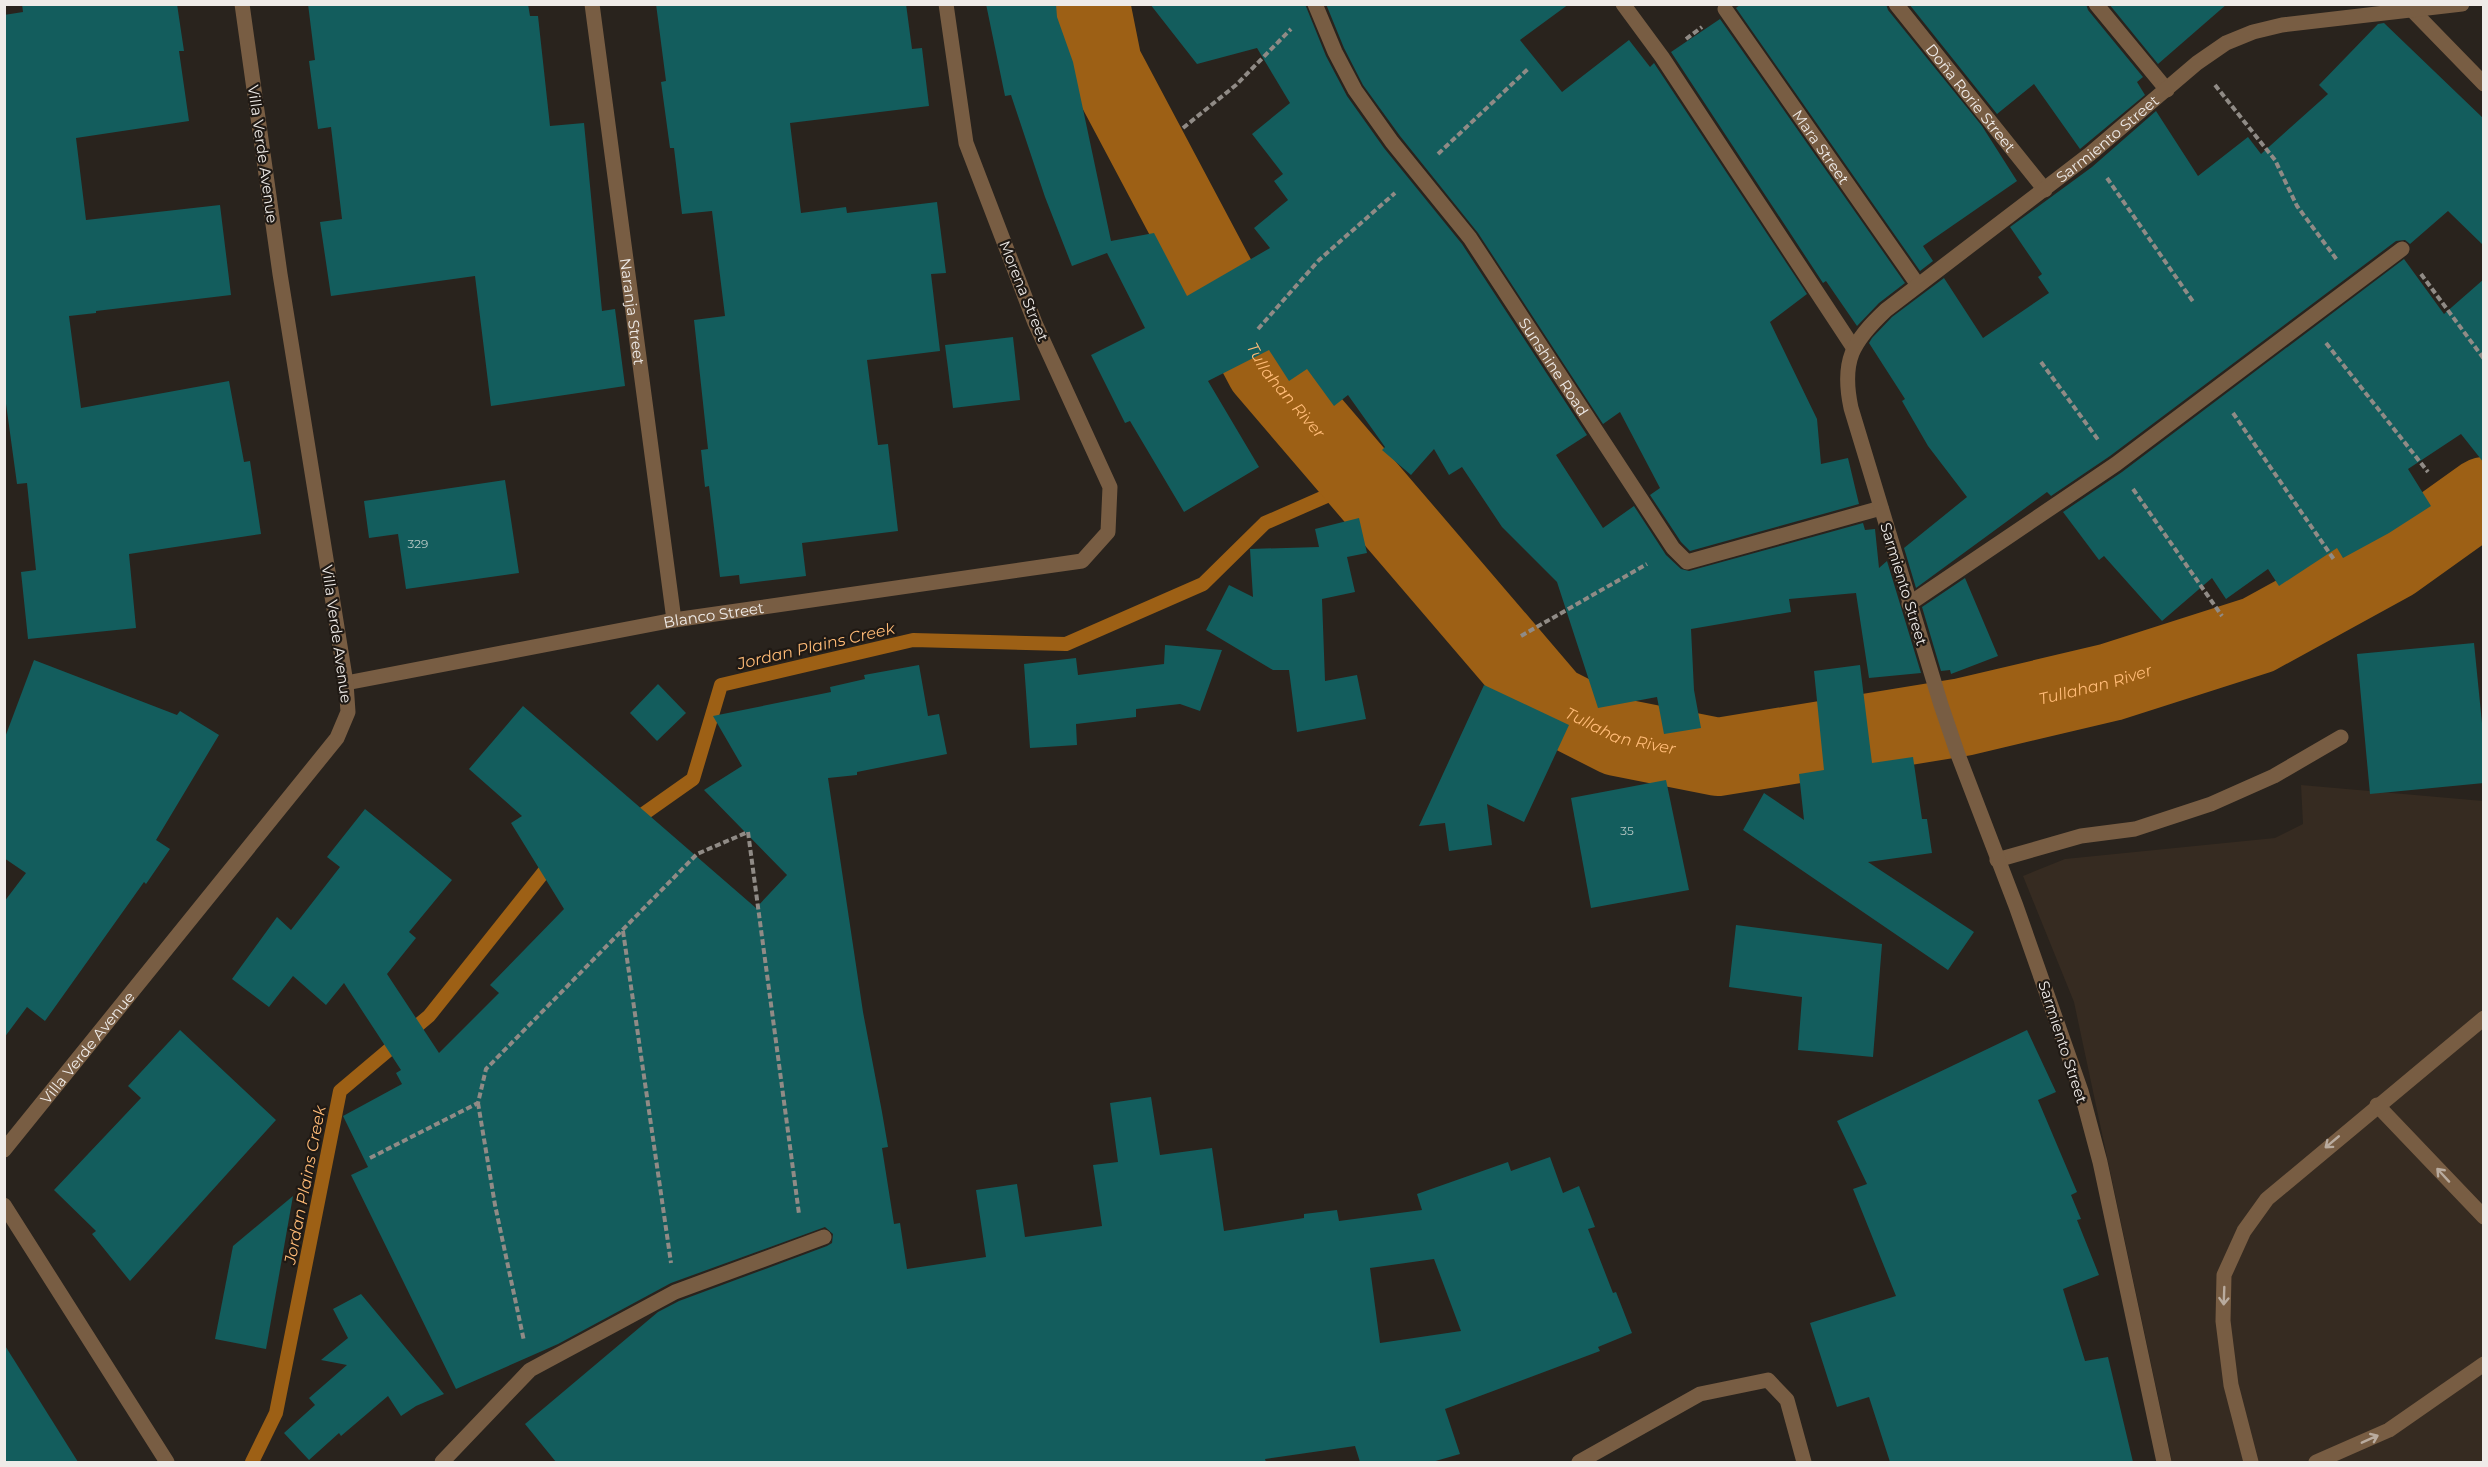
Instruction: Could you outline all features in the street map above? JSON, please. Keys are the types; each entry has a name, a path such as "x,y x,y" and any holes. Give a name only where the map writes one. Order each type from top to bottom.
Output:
{"street":[{"name":"Villa Verde Avenue","path":"4,1150 337,738 348,712 346,683 280,274 242,4"},
{"name":"Naranja Street","path":"591,4 674,620"},
{"name":"Morena Street","path":"946,4 966,143 1035,322 1110,487 1108,532 1082,561"},
{"path":"1623,4 1662,57 1853,347"},
{"name":"Doña Rorie Street","path":"1896,4 2044,190"},
{"path":"2096,4 2168,90"},
{"name":"Sarmiento Street","path":"2164,1462 2100,1162 2081,1091 2016,906 1956,752 1909,604 1846,386 1847,366 1853,347 1867,328 1886,310 2044,190 2168,90 2197,63 2226,43 2282,25 2409,8 2462,4"},
{"name":"Sunshine Road","path":"1315,5 1335,52 1355,90 1392,142 1470,238 1673,548"},
{"path":"2409,8 2484,84"},
{"name":"Mara Street","path":"1725,9 1918,285"},
{"path":"1909,604 2116,464 2402,249"},
{"path":"1673,548 1687,562 1881,508"},
{"name":"Blanco Street","path":"346,683 674,620 1082,561"},
{"path":"1997,860 2081,836 2134,829 2211,804 2274,776 2341,738"},
{"path":"2251,1462 2231,1385 2223,1321 2224,1275 2244,1231 2266,1199 2484,1018"},
{"path":"2377,1105 2484,1217"},
{"path":"4,1206 167,1462"},
{"path":"442,1462 530,1370 675,1292 824,1237"},
{"path":"2316,1462 2390,1430 2484,1364"},
{"path":"1579,1462 1700,1394 1768,1380 1787,1400 1804,1462"}],"path":[{"path":"1183,128 1236,85 1315,5"},
{"path":"1662,57 1725,9"},
{"path":"2197,63 2275,160 2297,206 2356,285"},
{"path":"1258,329 1319,260 1418,173 1529,68"},
{"path":"2108,179 2194,303"},
{"path":"2402,249 2484,359"},
{"path":"2308,321 2428,472"},
{"path":"2041,362 2116,464 2222,616"},
{"path":"2217,390 2335,561"},
{"path":"1521,636 1673,548"},
{"path":"530,1370 495,1205 478,1103 486,1069 697,854 748,832 803,1245"},
{"path":"623,931 675,1292"},
{"path":"370,1158 478,1103"}],"shaded area":[{"path":"2301,785 2483,801 2483,1462 2172,1462 2074,1002 2023,876 2065,859 2275,838 2303,824"}],"building":[{"path":"22,4 177,4 184,51 179,51 189,121 76,138 86,220 220,205 231,295 69,316 81,408 229,381 244,462 250,461 261,534 129,554 136,628 28,639 21,572 36,570 27,483 17,484 4,389 4,15 23,12"},
{"path":"308,4 528,4 530,16 538,16 550,126 584,123 602,311 615,309 625,386 491,406 475,276 331,296 320,222 342,219 331,127 318,129 309,61 315,60"},
{"path":"656,4 906,4 912,49 922,48 929,106 790,123 801,213 846,207 847,213 937,202 946,273 931,274 940,351 867,360 878,445 888,444 898,531 802,543 806,576 740,584 739,575 720,577 709,486 705,487 701,450 708,449 694,320 725,316 712,211 682,214 674,148 670,148 661,82 666,81"},
{"path":"986,4 1056,4 1057,17 1073,62 1111,241 1154,233 1187,296 1270,248 1254,228 1288,200 1274,181 1283,174 1252,134 1290,103 1257,48 1197,64 1150,4 1305,4 1326,56 1347,96 1384,148 1462,244 1587,435 1556,455 1603,528 1634,506 1666,555 1681,569 1689,571 1863,523 1865,530 1875,529 1879,568 1887,561 1921,673 1869,678 1856,593 1789,599 1791,612 1691,629 1694,690 1701,728 1664,734 1657,697 1598,708 1557,582 1502,527 1462,467 1449,475 1434,449 1411,475 1382,450 1385,447 1348,395 1334,406 1307,369 1289,381 1269,350 1208,381 1259,467 1184,512 1130,421 1125,423 1091,355 1145,328 1107,253 1072,266 1045,197 1011,95 1005,96"},
{"path":"1326,4 1569,4 1520,40 1562,92 1629,40 1650,67 1654,63 1807,294 1770,322 1817,419 1821,464 1848,458 1859,504 1690,551 1681,542 1650,495 1660,488 1620,412 1603,424 1478,233 1400,136 1363,85 1344,48"},
{"path":"1741,4 1886,4 1888,10 1982,126 2017,181 1923,246 1933,261 1920,271 1736,8"},
{"path":"1909,4 2086,4 2088,10 2143,77 2137,82 2145,95 2080,149 2034,84 1997,114"},
{"path":"2109,4 2227,4 2158,64"},
{"path":"1720,19 1905,283 1879,303 1857,326 1826,281 1823,283 1671,52"},
{"path":"2384,23 2484,119 2484,246 2448,211 2410,244 2405,240 2396,241 2110,456 2051,496 2047,492 1916,588 1904,548 1967,497 1928,446 1902,401 1905,399 1869,343 1872,338 1892,317 1944,278 1983,338 2049,293 2038,277 2042,274 2010,227 2092,167 2156,111 2198,176 2248,137 2261,154 2328,94 2319,85 2378,24"},
{"path":"2404,259 2444,314 2484,279 2484,463 2461,434 2408,469 2431,506 2389,533 2343,558 2337,548 2279,586 2268,569 2226,599 2212,578 2162,621 2104,556 2099,560 2063,512 2122,472"},
{"path":"1013,337 1020,400 953,408 945,345"},
{"path":"505,480 519,573 406,589 398,534 369,538 364,501"},
{"path":"1359,518 1367,553 1347,557 1355,592 1322,599 1325,681 1357,675 1366,719 1297,732 1289,670 1273,670 1206,630 1229,585 1253,597 1250,549 1319,547 1315,529"},
{"path":"1965,578 1998,656 1951,674 1950,670 1941,671 1922,607"},
{"path":"2474,643 2484,743 2484,783 2370,794 2357,654"},
{"path":"1165,645 1222,650 1200,711 1180,704 1136,709 1136,717 1076,724 1077,745 1030,748 1024,664 1076,658 1078,675 1164,664"},
{"path":"34,660 177,715 180,711 219,735 156,840 170,849 146,884 144,882 45,1021 27,1007 4,1038 4,902 26,873 4,858 4,740"},
{"path":"919,665 928,716 939,714 947,754 857,772 857,775 828,778 863,1012 888,1147 882,1148 894,1224 900,1223 907,1269 986,1257 976,1190 1017,1184 1025,1237 1102,1226 1093,1165 1118,1162 1110,1103 1151,1097 1160,1155 1212,1148 1224,1231 1304,1218 1304,1214 1337,1210 1339,1221 1422,1210 1417,1194 1508,1162 1511,1171 1550,1157 1563,1193 1579,1186 1595,1227 1588,1229 1613,1293 1616,1292 1632,1333 1598,1347 1600,1351 1445,1409 1460,1454 1432,1462 1360,1462 1355,1446 1265,1459 1266,1462 556,1462 525,1424 658,1312 679,1301 827,1246 832,1243 833,1234 825,1227 671,1283 558,1344 456,1389 351,1175 368,1167 343,1116 402,1084 396,1073 401,1070 344,983 326,1005 293,976 269,1007 232,979 277,917 291,930 340,867 327,857 365,809 452,880 409,932 416,938 387,974 439,1053 499,993 490,985 564,909 511,823 522,816 469,769 523,706 756,908 787,875 704,790 742,766 713,716 831,692 830,687 865,679 864,675","holes":["1434,1259 1461,1331 1380,1343 1370,1268"]},
{"path":"1860,665 1872,763 1913,757 1922,819 1927,819 1932,853 1868,862 1974,932 1948,970 1743,830 1764,793 1804,820 1799,774 1824,770 1814,671"},
{"path":"658,684 686,713 657,741 630,713"},
{"path":"1484,685 1569,725 1524,822 1487,804 1492,845 1449,851 1445,823 1419,826"},
{"path":"1666,780 1689,890 1591,908 1571,798"},
{"path":"1736,925 1882,944 1873,1057 1798,1050 1802,997 1729,987"},
{"path":"180,1030 276,1120 130,1281 92,1234 96,1231 54,1190 141,1098 128,1086"},
{"path":"2027,1030 2056,1092 2038,1100 2077,1192 2071,1195 2081,1219 2077,1220 2099,1275 2063,1289 2085,1361 2108,1357 2133,1462 1890,1462 1869,1397 1837,1407 1810,1323 1896,1296 1853,1189 1867,1184 1837,1121"},
{"path":"293,1196 266,1349 215,1339 233,1246"},
{"path":"361,1294 444,1394 416,1406 401,1416 388,1396 341,1436 339,1433 309,1460 284,1433 315,1405 309,1398 347,1365 321,1360 348,1338 333,1309"},
{"path":"4,1344 78,1462 4,1462"}],"waterway":[{"name":"Tullahan River","path":"1091,4 1103,64 1265,369 1552,704 1617,737 1718,757 1963,717 2111,682 2258,635 2393,561 2484,496"},
{"name":"Jordan Plains Creek","path":"632,822 693,779 721,685 913,640 1066,644 1203,584 1265,523 1361,481"},
{"name":"Jordan Plains Creek","path":"252,1462 276,1413 340,1091 429,1016 543,873 556,866"}]}
